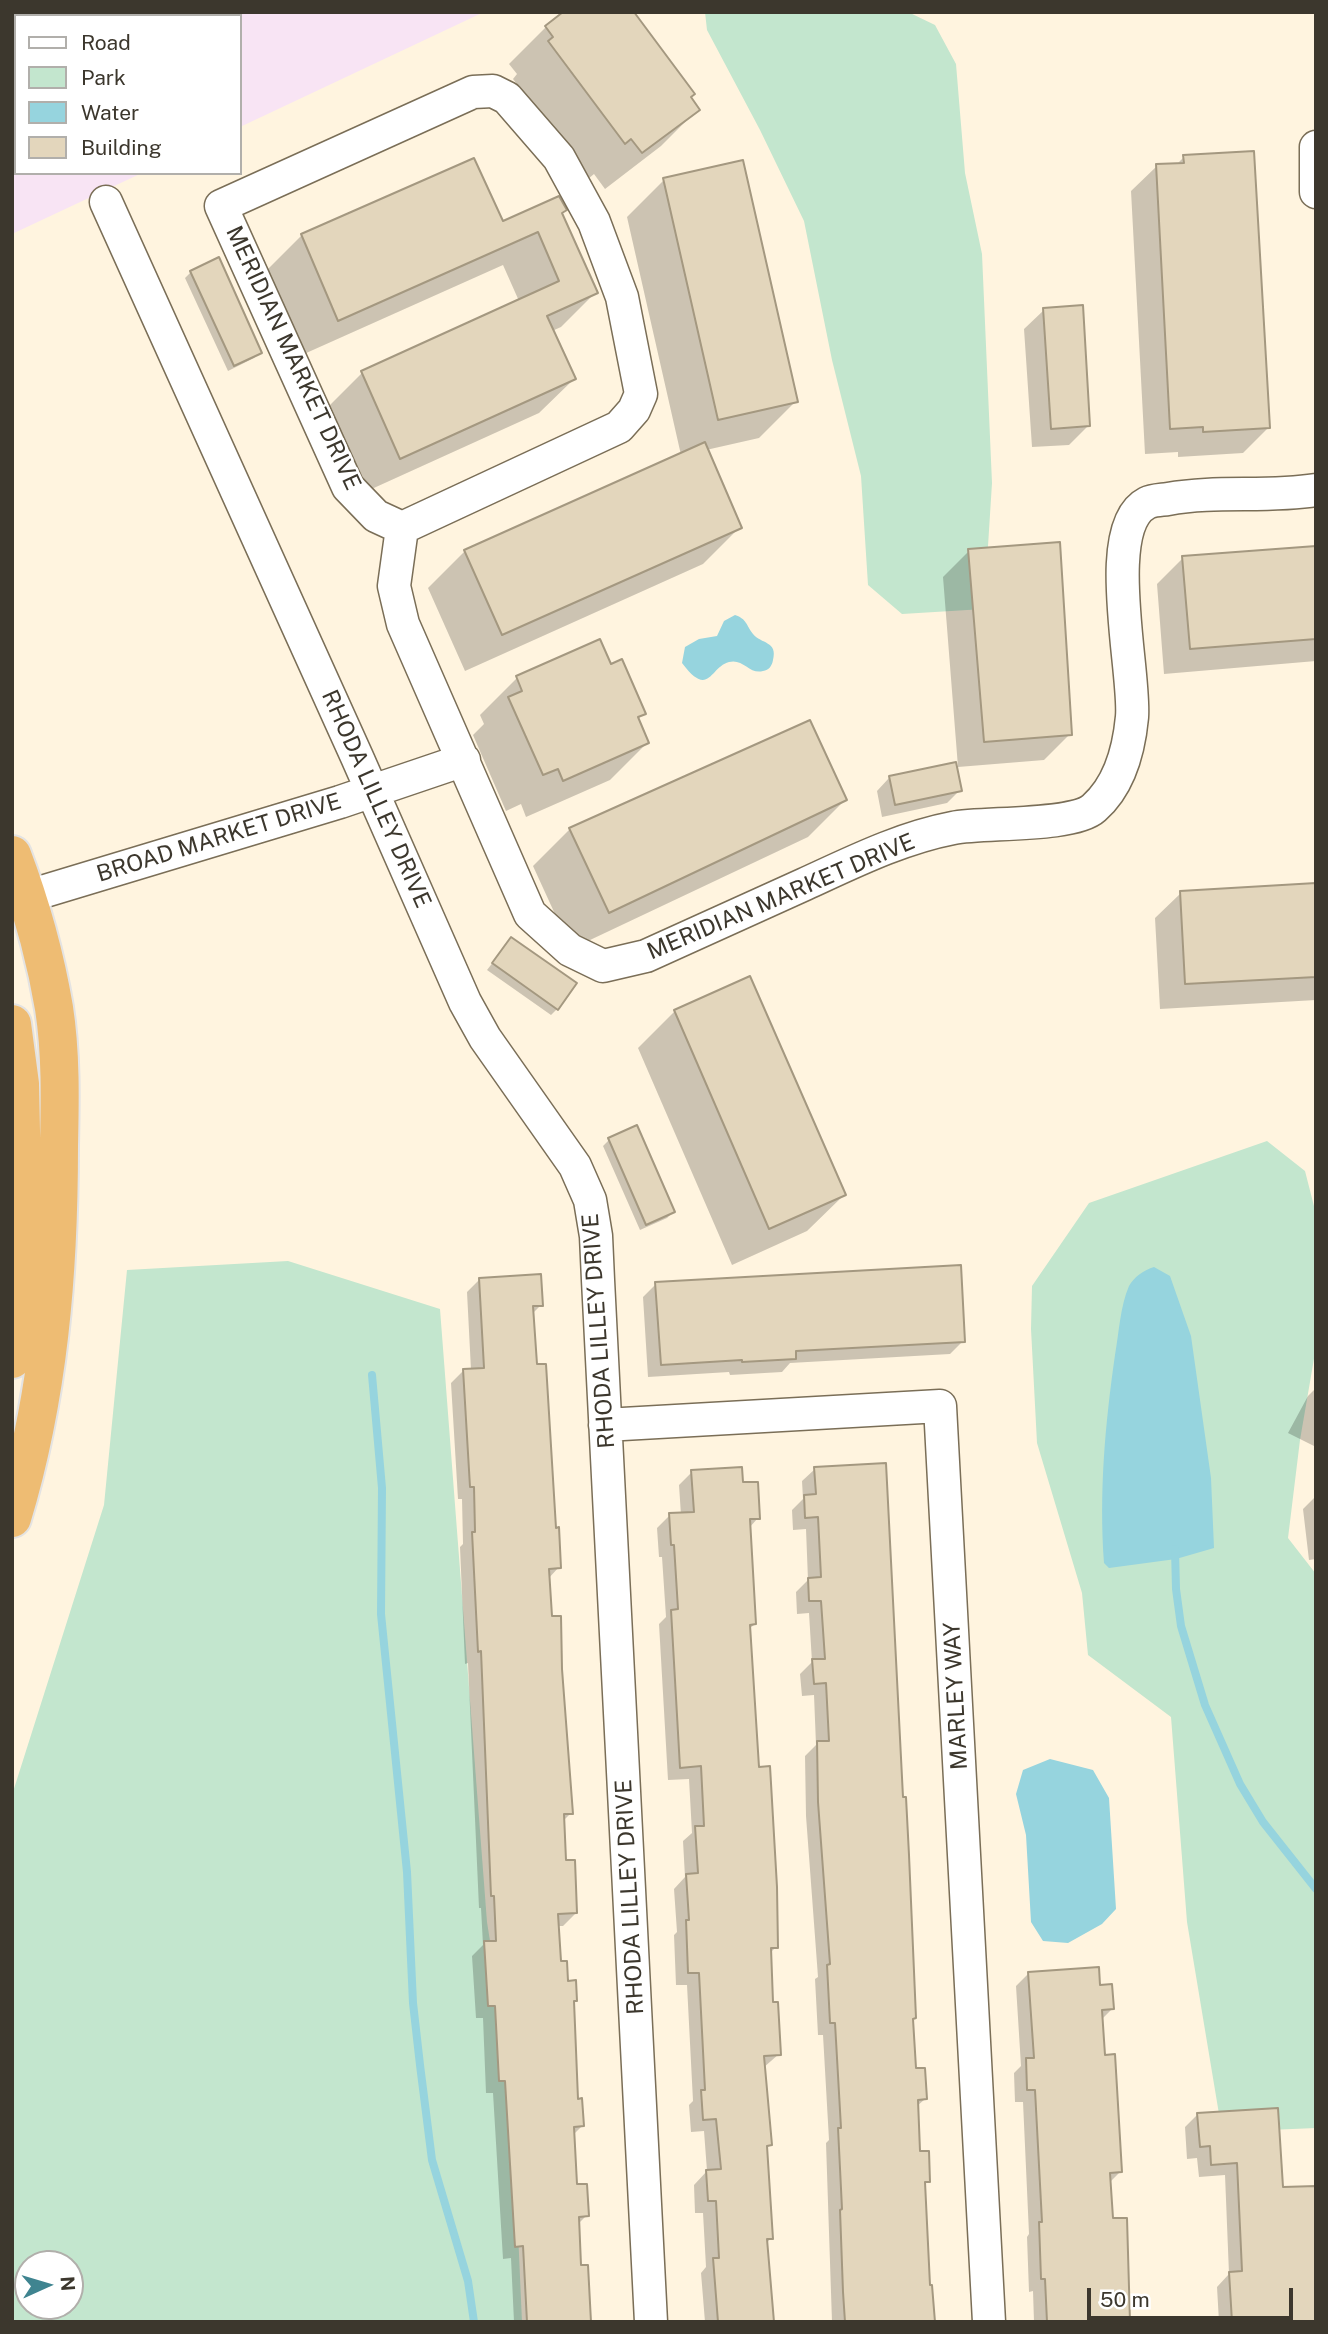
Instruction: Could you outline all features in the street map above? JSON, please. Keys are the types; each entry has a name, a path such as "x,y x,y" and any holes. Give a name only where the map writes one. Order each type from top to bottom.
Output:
{"highway":[{"path":"12,855 20,898 38,930 54,1010 59,1072 59,1225 54,1303 43,1391 12,1518"},
{"path":"12,1024 20,1084 23,1225 12,1359"}],"street":[{"name":"MERIDIAN MARKET DRIVE","path":"493,91 507,98 559,158 594,222 622,297 640,394 634,410 619,427 402,528 376,516 348,487 221,206 473,92 493,91"},
{"path":"1316,147 1316,192"},
{"name":"RHODA LILLEY DRIVE","path":"106,202 465,1002 485,1038 575,1166 590,1200 596,1236 651,2322"},
{"name":"MERIDIAN MARKET DRIVE","path":"402,528 394,586 403,624 530,914 570,950 603,966 646,956 903,841 956,827 1029,823 1092,810 1105,795 1124,763 1132,716 1122,567 1132,519 1147,503 1188,495 1295,493 1316,490"},
{"name":"BROAD MARKET DRIVE","path":"20,898 340,802 464,760"},
{"name":"MARLEY WAY","path":"605,1424 940,1406 989,2322"}],"shaded area":[{"path":"12,12 484,12 242,126 242,14 14,14 14,175 138,175 12,234"}],"green space":[{"path":"705,12 908,12 935,25 956,64 965,173 982,254 992,483 984,609 902,614 868,585 861,476 832,360 804,221 707,30"},
{"path":"1267,1141 1305,1171 1316,1214 1316,1347 1300,1440 1288,1538 1316,1574 1316,2128 1222,2132 1187,1922 1171,1717 1088,1655 1082,1593 1037,1443 1031,1329 1032,1286 1089,1203"},
{"path":"288,1261 440,1309 487,1922 511,2073 522,2322 12,2322 12,1795 104,1505 127,1270"}],"water":[{"path":"735,615 744,620 756,637 771,646 774,654 771,666 758,672 734,661 723,665 704,680 698,679 682,663 685,647 699,639 717,636 724,621"},
{"path":"1154,1267 1170,1276 1191,1336 1211,1478 1214,1548 1176,1559 1109,1568 1104,1563 1104,1459 1120,1320 1129,1286 1140,1274"},
{"path":"1050,1759 1093,1770 1109,1798 1116,1909 1102,1924 1068,1943 1043,1941 1031,1922 1026,1835 1016,1794 1023,1770"}],"building":[{"path":"563,12 634,12 695,94 691,97 700,110 642,153 631,139 625,144 548,41 553,37 545,26"},
{"path":"1254,151 1270,428 1203,432 1203,427 1170,429 1156,164 1184,163 1183,155"},
{"path":"474,158 503,221 559,196 567,210 562,213 598,293 547,316 576,379 400,459 361,371 559,281 538,232 338,321 301,234"},
{"path":"743,160 798,402 718,420 663,178"},
{"path":"219,257 262,353 234,366 190,271"},
{"path":"1083,305 1090,426 1051,429 1043,308"},
{"path":"705,442 742,528 502,635 464,550"},
{"path":"1060,542 1072,735 984,742 968,549"},
{"path":"1316,546 1316,639 1190,649 1182,556"},
{"path":"600,639 611,664 622,659 646,714 638,717 649,743 563,781 558,769 543,775 508,697 522,691 516,676"},
{"path":"810,720 847,800 609,913 569,828"},
{"path":"956,762 962,791 895,805 889,776"},
{"path":"1316,883 1316,977 1185,984 1180,891"},
{"path":"511,937 577,983 558,1010 492,963"},
{"path":"750,976 846,1195 769,1229 674,1010"},
{"path":"637,1125 675,1212 646,1225 608,1138"},
{"path":"961,1265 965,1342 796,1351 796,1359 661,1365 655,1282"},
{"path":"541,1274 543,1306 533,1306 537,1364 546,1364 556,1528 559,1527 561,1568 549,1569 552,1616 561,1616 562,1669 573,1814 564,1814 566,1860 575,1860 577,1913 558,1914 561,1961 567,1961 568,1981 576,1980 577,2001 574,2001 578,2099 582,2098 584,2126 574,2127 577,2184 587,2184 589,2216 579,2217 581,2265 588,2265 591,2322 527,2322 523,2246 515,2247 505,2081 499,2081 495,2006 488,2006 484,1941 496,1941 494,1896 491,1896 481,1651 478,1652 472,1532 475,1532 474,1487 470,1487 463,1369 484,1368 479,1278"},
{"path":"886,1463 903,1797 906,1797 909,1855 916,2068 925,2068 927,2099 918,2100 920,2151 929,2151 930,2182 925,2182 930,2285 935,2322 845,2322 843,2292 838,2128 841,2128 835,2023 830,2023 827,1965 830,1964 818,1802 817,1741 829,1741 826,1683 814,1684 812,1659 825,1659 821,1601 809,1601 808,1578 821,1577 818,1517 805,1518 804,1495 816,1494 814,1467"},
{"path":"742,1467 743,1482 758,1482 760,1519 750,1519 756,1624 750,1625 759,1767 770,1766 777,1887 778,1948 771,1948 773,2002 778,2002 781,2055 764,2056 772,2145 767,2146 773,2239 767,2239 774,2322 718,2322 713,2258 719,2258 716,2201 708,2201 706,2170 721,2169 716,2119 703,2120 701,2090 705,2090 699,1973 688,1973 686,1920 689,1920 686,1874 698,1873 695,1826 704,1826 701,1766 680,1768 671,1610 678,1609 669,1513 694,1512 691,1470"},
{"path":"1099,1967 1100,1985 1112,1984 1114,2009 1102,2010 1105,2055 1115,2054 1122,2172 1110,2173 1113,2218 1127,2218 1130,2322 1047,2322 1045,2279 1041,2279 1039,2222 1042,2222 1035,2090 1027,2090 1026,2058 1034,2058 1028,1972"},
{"path":"1278,2108 1283,2187 1316,2186 1316,2322 1232,2322 1229,2272 1242,2271 1237,2163 1211,2165 1210,2146 1200,2147 1197,2113"}],"waterway":[{"path":"372,1375 382,1488 381,1614 407,1872 413,2003 432,2160 468,2281 474,2322"},
{"path":"1175,1549 1176,1589 1181,1626 1205,1705 1240,1784 1263,1822 1316,1889"}]}
